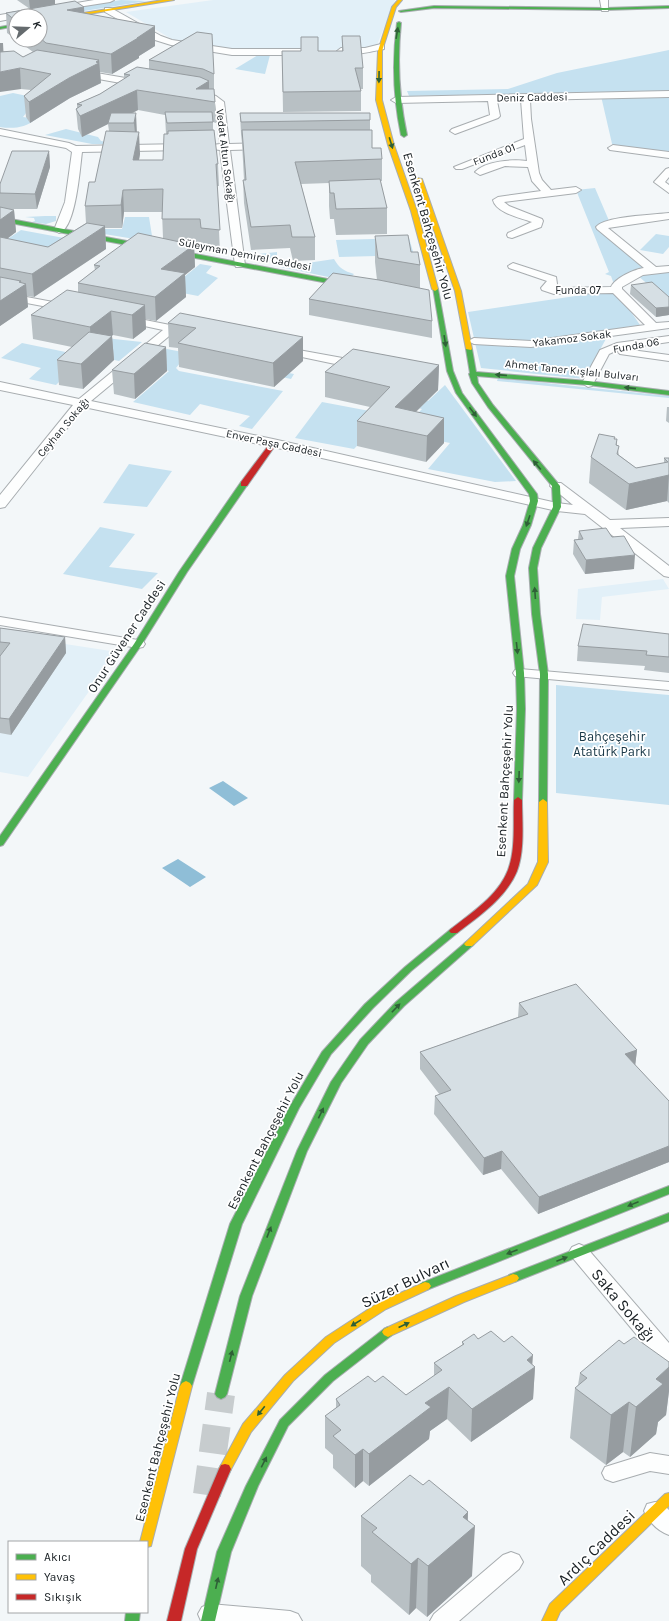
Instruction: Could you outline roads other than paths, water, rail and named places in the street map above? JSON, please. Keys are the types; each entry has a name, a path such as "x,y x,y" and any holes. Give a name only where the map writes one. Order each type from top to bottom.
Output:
{"main road":[{"path":"48,20 155,1 172,0"},
{"name":"Esenkent Bahçeşehir Yolu","path":"400,0 394,7 379,56 379,100 391,145 444,302 452,379 459,393 534,494 546,504"},
{"name":"Esenkent Bahçeşehir Yolu","path":"406,142 396,100 393,72 401,11 409,0"},
{"path":"414,0 434,7"},
{"path":"401,11 434,7 605,5 669,7"},
{"path":"379,100 396,100"},
{"name":"Esenkent Bahçeşehir Yolu","path":"146,1541 190,1370 236,1224 294,1108 327,1052 369,1006 408,969 495,897 512,871 517,836 520,673 510,576 516,549 526,525 546,504 556,486 494,412 474,378 458,295 415,169"},
{"name":"Süleyman Demirel Caddesi","path":"0,219 362,288"},
{"path":"444,302 458,295"},
{"path":"427,300 444,302 460,311"},
{"path":"452,379 474,378"},
{"name":"Ahmet Taner Kışlalı Bulvarı","path":"474,378 588,383 669,393"},
{"name":"Ahmet Taner Kışlalı Bulvarı","path":"474,378 575,392"},
{"name":"Ahmet Taner Kışlalı Bulvarı","path":"598,394 669,400"},
{"name":"Onur Güvener Caddesi","path":"0,843 138,644 183,572 273,443"},
{"name":"Esenkent Bahçeşehir Yolu","path":"221,1394 246,1296 302,1150 336,1082 364,1042 400,1004 490,926 532,885 543,862 544,674 533,568 546,504"},
{"name":"Süzer Bulvarı","path":"174,1621 191,1549 219,1480 247,1428 288,1378 330,1340 382,1306 439,1280 669,1190"},
{"path":"209,1617 224,1552 252,1486 284,1423 329,1378 384,1334 460,1299 669,1217"},
{"name":"Ardıç Caddesi","path":"549,1621 555,1608 664,1511"}],"street":[{"path":"0,18 110,0"},
{"path":"108,10 158,38 171,42 232,52 315,52"},
{"path":"330,52 365,51 381,47"},
{"path":"365,51 379,56"},
{"path":"68,71 150,85"},
{"name":"Vedat Altun Sokağı","path":"188,92 213,98 219,102 240,265"},
{"name":"Deniz Caddesi","path":"396,100 669,94"},
{"path":"525,97 532,165 537,181 549,194"},
{"path":"454,131 495,116 492,98"},
{"path":"0,132 69,146 77,151 67,216 60,230"},
{"name":"Funda 01","path":"459,167 529,140"},
{"path":"74,149 275,146"},
{"path":"613,148 669,155"},
{"name":"Funda 01","path":"480,172 504,162 517,162 532,165"},
{"path":"669,171 659,182 669,190"},
{"path":"512,235 537,225 538,221 505,208 498,202 498,200 576,190"},
{"path":"654,271 601,226 610,223 669,216"},
{"name":"Funda 07","path":"512,266 552,280 552,284 546,288 554,291 616,290"},
{"path":"653,327 616,290 617,286 640,272 669,269"},
{"path":"0,294 79,310"},
{"path":"110,316 202,334"},
{"name":"Yakamoz Sokak","path":"474,340 531,344 669,325"},
{"name":"Ceyhan Sokağı","path":"0,504 80,404 172,328"},
{"name":"Funda 06","path":"588,383 604,352 618,346 669,339"},
{"path":"272,348 373,368"},
{"name":"Funda 06","path":"604,352 628,352 669,358"},
{"path":"326,370 334,360"},
{"name":"Enver Paşa Caddesi","path":"0,386 80,404 273,443 546,504 589,510"},
{"path":"556,486 608,524 669,573"},
{"path":"608,524 669,522"},
{"path":"0,621 138,644"},
{"path":"520,673 669,686"},
{"name":"Saka Sokağı","path":"579,1252 669,1358"},
{"path":"613,1473 650,1462 669,1464"},
{"path":"442,1621 511,1562"},
{"path":"209,1617 290,1621"}],"tunnel":[{"path":"207,1495 221,1394"}],"park label":[{"name":"Bahçeşehir Atatürk Parkı","path":"612,744"}]}
